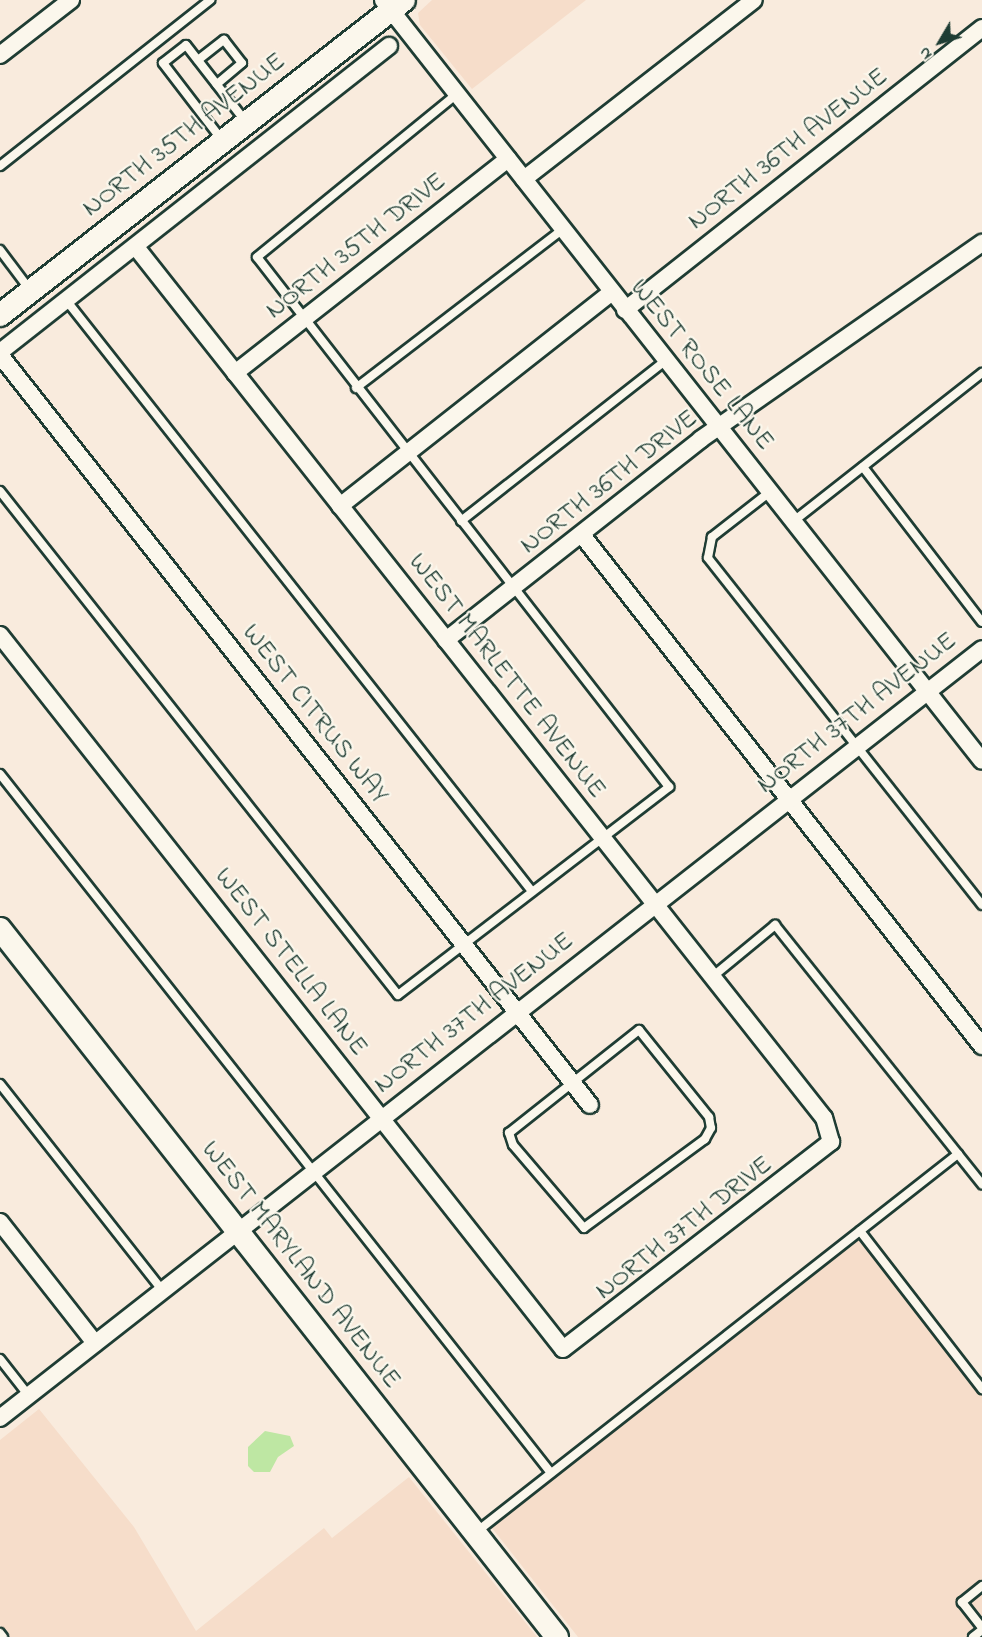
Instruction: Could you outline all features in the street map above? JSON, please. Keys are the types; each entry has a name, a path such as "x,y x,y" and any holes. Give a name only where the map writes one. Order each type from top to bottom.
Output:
{"street":[{"path":"0,56 70,0"},
{"path":"524,179 754,0"},
{"name":"WEST ROSE LANE","path":"392,3 457,94 611,293 795,520 982,761"},
{"name":"NORTH 35TH AVENUE","path":"0,315 247,122 392,3"},
{"name":"NORTH 36TH AVENUE","path":"625,310 982,28"},
{"name":"NORTH 35TH AVENUE","path":"0,354 389,46"},
{"name":"NORTH 35TH DRIVE","path":"235,373 508,159"},
{"name":"NORTH 36TH DRIVE","path":"446,640 721,428 982,243"},
{"name":"WEST MARLETTE AVENUE","path":"135,246 824,1118 831,1142"},
{"path":"340,506 611,293"},
{"name":"WEST CITRUS WAY","path":"0,354 590,1105"},
{"path":"582,535 787,800 982,1046"},
{"name":"WEST STELLA LANE","path":"0,635 563,1349"},
{"name":"NORTH 37TH AVENUE","path":"0,1418 982,648"},
{"name":"WEST MARYLAND AVENUE","path":"0,929 557,1637"},
{"name":"NORTH 37TH DRIVE","path":"563,1349 831,1142"},
{"path":"0,1222 95,1343"}],"lane":[{"path":"0,166 210,0"},
{"path":"198,60 224,40 242,63 217,84"},
{"path":"222,141 163,63 186,45 247,122"},
{"path":"0,491 398,995 531,890 603,839 669,787 260,266 261,250 457,94"},
{"path":"356,388 563,229"},
{"path":"0,250 31,291"},
{"path":"66,300 531,890"},
{"path":"461,521 666,360"},
{"path":"795,520 982,373"},
{"path":"863,467 982,622"},
{"path":"771,491 709,541 708,558 982,905"},
{"path":"0,774 551,1473"},
{"path":"712,976 774,925 982,1184"},
{"path":"639,1030 709,1118 711,1128 705,1139 584,1228 513,1145 509,1132 572,1082 639,1030"},
{"path":"0,1084 162,1290"},
{"path":"475,1533 958,1154"},
{"path":"860,1231 982,1389"},
{"path":"0,1359 29,1396"},
{"path":"973,1637 982,1629 962,1602 982,1586"},
{"path":"0,1633 3,1637"}],"shaded area":[{"path":"432,0 586,0 472,89 420,25 418,13"},
{"path":"860,1231 982,1389 982,1637 578,1637 488,1523"},
{"path":"39,1409 134,1527 196,1631 324,1528 332,1538 409,1477 537,1637 9,1637 0,1625 0,1440"}],"green space":[{"path":"265,1431 290,1436 294,1446 278,1457 270,1472 254,1472 248,1466 248,1447"}]}
